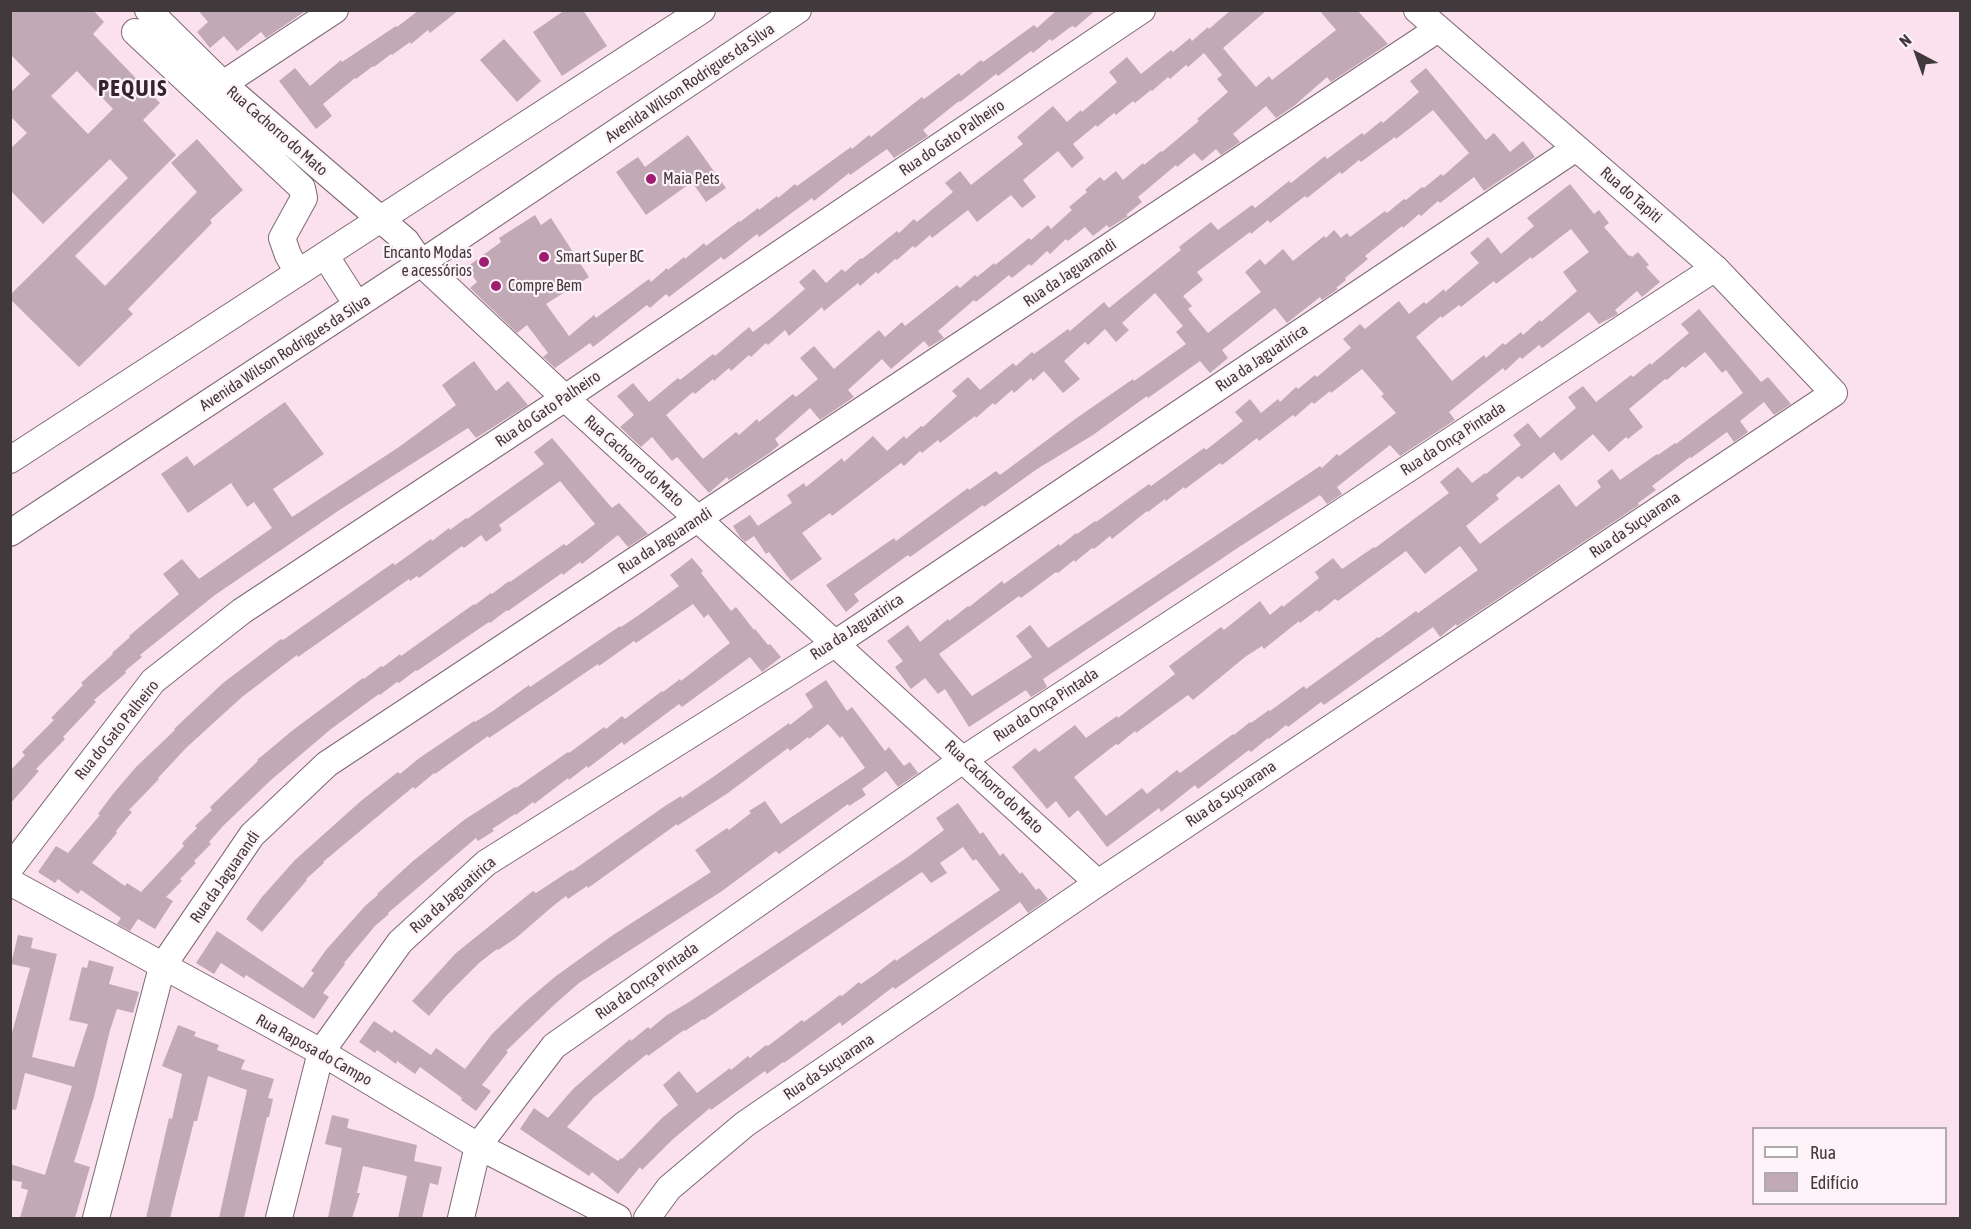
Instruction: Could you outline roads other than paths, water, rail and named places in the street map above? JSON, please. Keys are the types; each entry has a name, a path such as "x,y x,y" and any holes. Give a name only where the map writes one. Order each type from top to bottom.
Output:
{"street":[{"path":"223,84 335,10"},
{"path":"10,460 702,10"},
{"name":"Avenida Wilson Rodrigues da Silva","path":"10,533 421,263 798,10"},
{"name":"Rua do Gato Palheiro","path":"10,868 153,681 242,611 565,398 1142,10"},
{"name":"Rua do Tapiti","path":"1417,10 1715,268 1834,393"},
{"path":"141,21 302,188 304,198 300,208 289,222 282,238 298,273"},
{"name":"Rua Cachorro do Mato","path":"141,21 223,84 406,241 421,263 565,398 1098,883"},
{"name":"Rua da Jaguarandi","path":"96,1218 162,967 252,835 327,764 1438,29"},
{"name":"Rua da Jaguatirica","path":"279,1218 321,1052 400,942 486,863 836,643 1576,148"},
{"path":"325,255 357,305"},
{"name":"Rua da Onça Pintada","path":"461,1218 478,1146 554,1046 964,759 1715,268"},
{"name":"Rua da Suçuarana","path":"647,1218 669,1188 745,1124 1098,883 1834,393"},
{"name":"Rua Raposa do Campo","path":"10,882 321,1052 478,1146 618,1218"}],"place":[{"name":"Maia Pets","path":"651,179"},
{"name":"Smart Super BC","path":"544,257"},
{"name":"Encanto Modas e acessórios","path":"484,262"},
{"name":"Compre Bem","path":"496,286"}],"district":[{"name":"PEQUIS","path":"133,89"}]}
